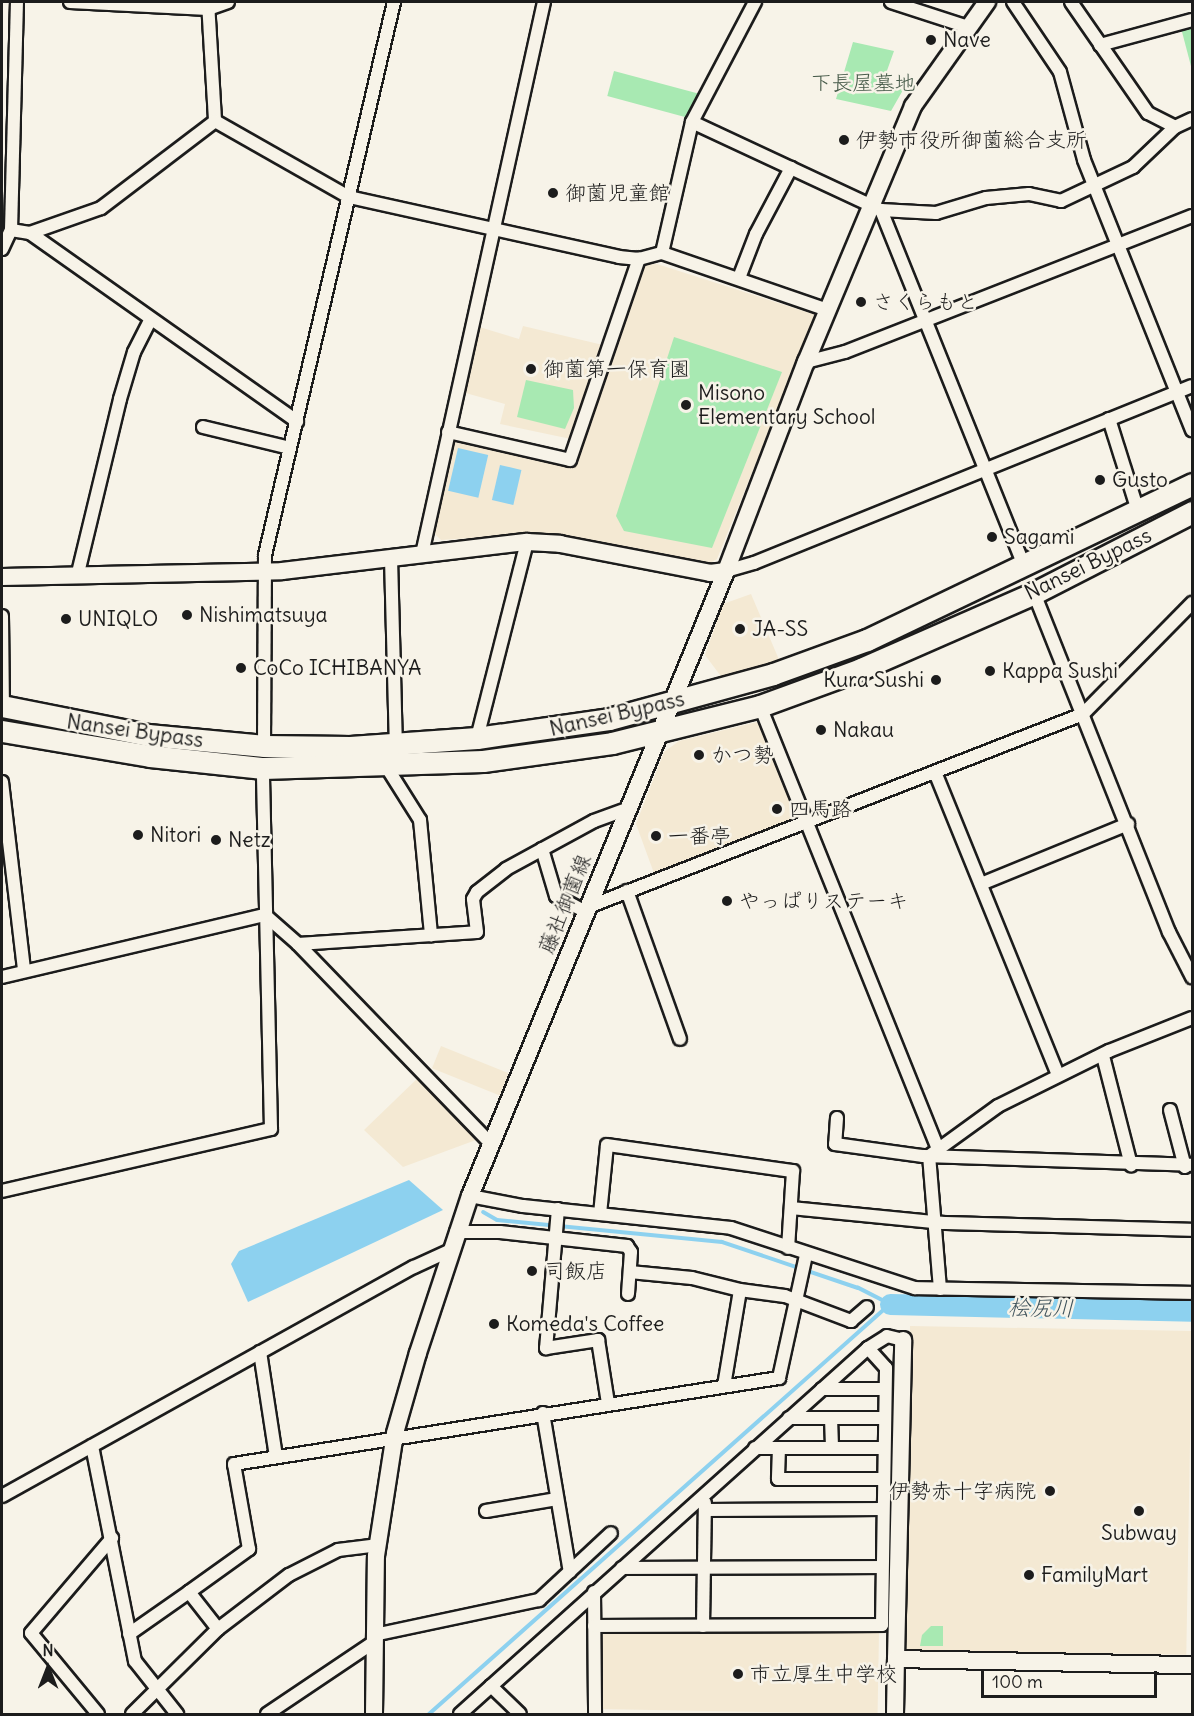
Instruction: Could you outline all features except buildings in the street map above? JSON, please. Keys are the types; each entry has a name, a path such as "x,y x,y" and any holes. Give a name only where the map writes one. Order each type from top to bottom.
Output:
{"highway":[{"name":"Nansei Bypass","path":"2,706 148,735 264,746 396,744 477,738 609,719 773,674 867,640 1192,484"},
{"name":"Nansei Bypass","path":"2,731 116,751 263,768 386,766 483,761 612,743 759,706 861,669 1034,593 1192,512"}],"street":[{"path":"2,249 8,224 17,2"},
{"path":"70,2 208,5 228,2"},
{"path":"264,746 263,572 394,2"},
{"path":"422,555 544,2"},
{"path":"662,253 692,122 755,2"},
{"path":"891,2 968,27"},
{"name":"藤社御薗線","path":"374,1714 377,1545 394,1438 456,1232 587,909 675,702 806,362 828,310 878,207 913,106 987,2"},
{"path":"1013,2 1060,72 1095,184 1192,430"},
{"path":"1071,2 1148,113 1175,127"},
{"path":"208,5 215,121"},
{"path":"1100,45 1192,20"},
{"path":"692,122 878,207 936,213 986,198 1029,194 1060,201 1132,167 1175,127 1192,120"},
{"path":"30,233 101,208 215,121"},
{"path":"215,121 349,198 492,230 639,259 662,253 828,310"},
{"path":"739,278 756,234 790,168"},
{"path":"878,207 986,467 1024,565"},
{"path":"806,362 845,352 925,322 1192,216"},
{"path":"8,224 30,233 297,421"},
{"path":"448,432 570,460 639,259"},
{"path":"77,577 120,399 134,352 151,319"},
{"path":"2,577 263,572 528,542 560,544 710,573 726,571 754,563 986,467 1192,386"},
{"path":"1109,418 1138,511"},
{"path":"203,427 290,448"},
{"path":"477,738 528,542"},
{"path":"391,558 396,744"},
{"path":"1034,593 1128,824 1169,932 1192,977"},
{"path":"542,849 556,896 587,909 807,820 1083,714 1192,603"},
{"path":"2,616 2,706"},
{"path":"759,706 807,820 934,1152 934,1222 940,1289"},
{"path":"386,766 420,820 431,935"},
{"path":"2,1191 271,1129 263,768"},
{"path":"935,772 1058,1076"},
{"path":"2,782 2,817 24,969"},
{"path":"298,944 477,932 473,899 477,892 506,869 542,849 594,821 630,808"},
{"path":"981,884 1128,824"},
{"path":"627,891 680,1039"},
{"path":"265,915 298,944 492,1145"},
{"path":"2,977 24,969 265,915"},
{"path":"934,1152 998,1106 1058,1076 1192,1018"},
{"path":"1103,1056 1131,1165"},
{"path":"837,1118 835,1144 1131,1165 1189,1166 1170,1110"},
{"path":"600,1214 607,1145 793,1171 788,1248"},
{"path":"470,1196 558,1212 600,1214 731,1228 788,1248 805,1259 906,1286 940,1289 1192,1293"},
{"path":"791,1208 934,1222 1192,1230"},
{"path":"558,1212 546,1348 598,1340 608,1402"},
{"path":"456,1232 528,1235 627,1246 631,1252 628,1294"},
{"path":"2,1496 414,1267 452,1250"},
{"path":"129,1634 249,1549 234,1464 608,1402 779,1378 796,1300 798,1279 805,1259"},
{"path":"630,1272 692,1278 740,1290 759,1290 796,1300 851,1321 867,1307"},
{"path":"724,1386 740,1290"},
{"path":"461,1714 755,1448 868,1348 887,1336 903,1340 895,1714"},
{"path":"594,1626 882,1625 886,1368 868,1348"},
{"path":"260,1352 276,1457"},
{"path":"822,1389 885,1389"},
{"path":"543,1413 570,1572"},
{"path":"789,1418 884,1418"},
{"path":"831,1418 832,1448"},
{"path":"92,1446 135,1661 157,1692 177,1714"},
{"path":"755,1448 884,1448"},
{"path":"779,1448 778,1479 883,1479"},
{"path":"703,1626 705,1493"},
{"path":"486,1510 557,1499"},
{"path":"705,1510 883,1509"},
{"path":"267,1714 374,1638 539,1600 611,1533"},
{"path":"98,1714 31,1633 112,1538"},
{"path":"132,1714 157,1692 218,1629 313,1560 338,1550 377,1545"},
{"path":"622,1568 882,1568"},
{"path":"189,1592 218,1629"},
{"path":"594,1593 595,1714"},
{"path":"896,1659 1192,1665"},
{"path":"491,1686 520,1714"}],"shaded area":[{"name":"Misono Elementary School","path":"657,264 816,315 717,559 708,564 527,534 441,540 432,531 453,442 571,468 639,265"},
{"name":"御薗第一保育園","path":"476,326 519,339 523,326 603,345 571,439 500,424 505,404 462,392"},
{"name":"JA-SS","path":"751,594 780,662 723,679 705,655 723,604"},
{"path":"761,721 802,818 655,876 636,824 664,752 679,741"},
{"path":"441,1046 509,1073 500,1096 432,1068"},
{"path":"422,1074 484,1137 403,1167 364,1130"},
{"name":"伊勢赤十字病院","path":"910,1326 1192,1331 1186,1655 904,1650"},
{"name":"市立厚生中学校","path":"599,1627 879,1632 878,1714 598,1709"}],"green space":[{"path":"1192,25 1192,70 1181,28"},
{"name":"下長屋墓地","path":"853,42 894,51 884,79 903,90 891,111 836,99"},
{"path":"614,71 699,94 692,119 607,96"},
{"path":"674,337 782,372 712,548 624,531 616,516"},
{"path":"526,380 573,390 574,408 565,429 517,417"},
{"path":"931,1626 943,1626 943,1646 920,1646 922,1635"}],"water":[{"path":"458,448 488,455 478,498 448,491"},
{"path":"500,465 521,470 513,505 492,500"},
{"path":"409,1180 443,1210 248,1302 231,1264 239,1251"}],"waterway":[{"path":"429,1714 890,1304 858,1288 722,1242 497,1220 483,1212"},
{"name":"桧尻川","path":"890,1304 1192,1311"}],"place":[{"name":"Nave","path":"931,40"},
{"name":"伊勢市役所御薗総合支所","path":"844,140"},
{"name":"御薗児童館","path":"553,193"},
{"name":"さくらもと","path":"861,302"},
{"name":"御薗第一保育園","path":"531,369"},
{"name":"Misono Elementary School","path":"686,405"},
{"name":"Gusto","path":"1100,480"},
{"name":"Sagami","path":"992,537"},
{"name":"Nishimatsuya","path":"187,615"},
{"name":"UNIQLO","path":"66,619"},
{"name":"JA-SS","path":"740,629"},
{"name":"CoCo ICHIBANYA","path":"241,668"},
{"name":"Kappa Sushi","path":"990,671"},
{"name":"Kura Sushi","path":"936,680"},
{"name":"Nakau","path":"821,730"},
{"name":"かつ勢","path":"699,755"},
{"name":"四馬路","path":"777,809"},
{"name":"Nitori","path":"138,835"},
{"name":"一番亭","path":"656,836"},
{"name":"Netz","path":"216,840"},
{"name":"やっぱりステーキ","path":"727,901"},
{"name":"司飯店","path":"532,1271"},
{"name":"Komeda's Coffee","path":"494,1324"},
{"name":"伊勢赤十字病院","path":"1050,1491"},
{"name":"Subway","path":"1139,1511"},
{"name":"FamilyMart","path":"1029,1575"},
{"name":"市立厚生中学校","path":"738,1674"}]}
